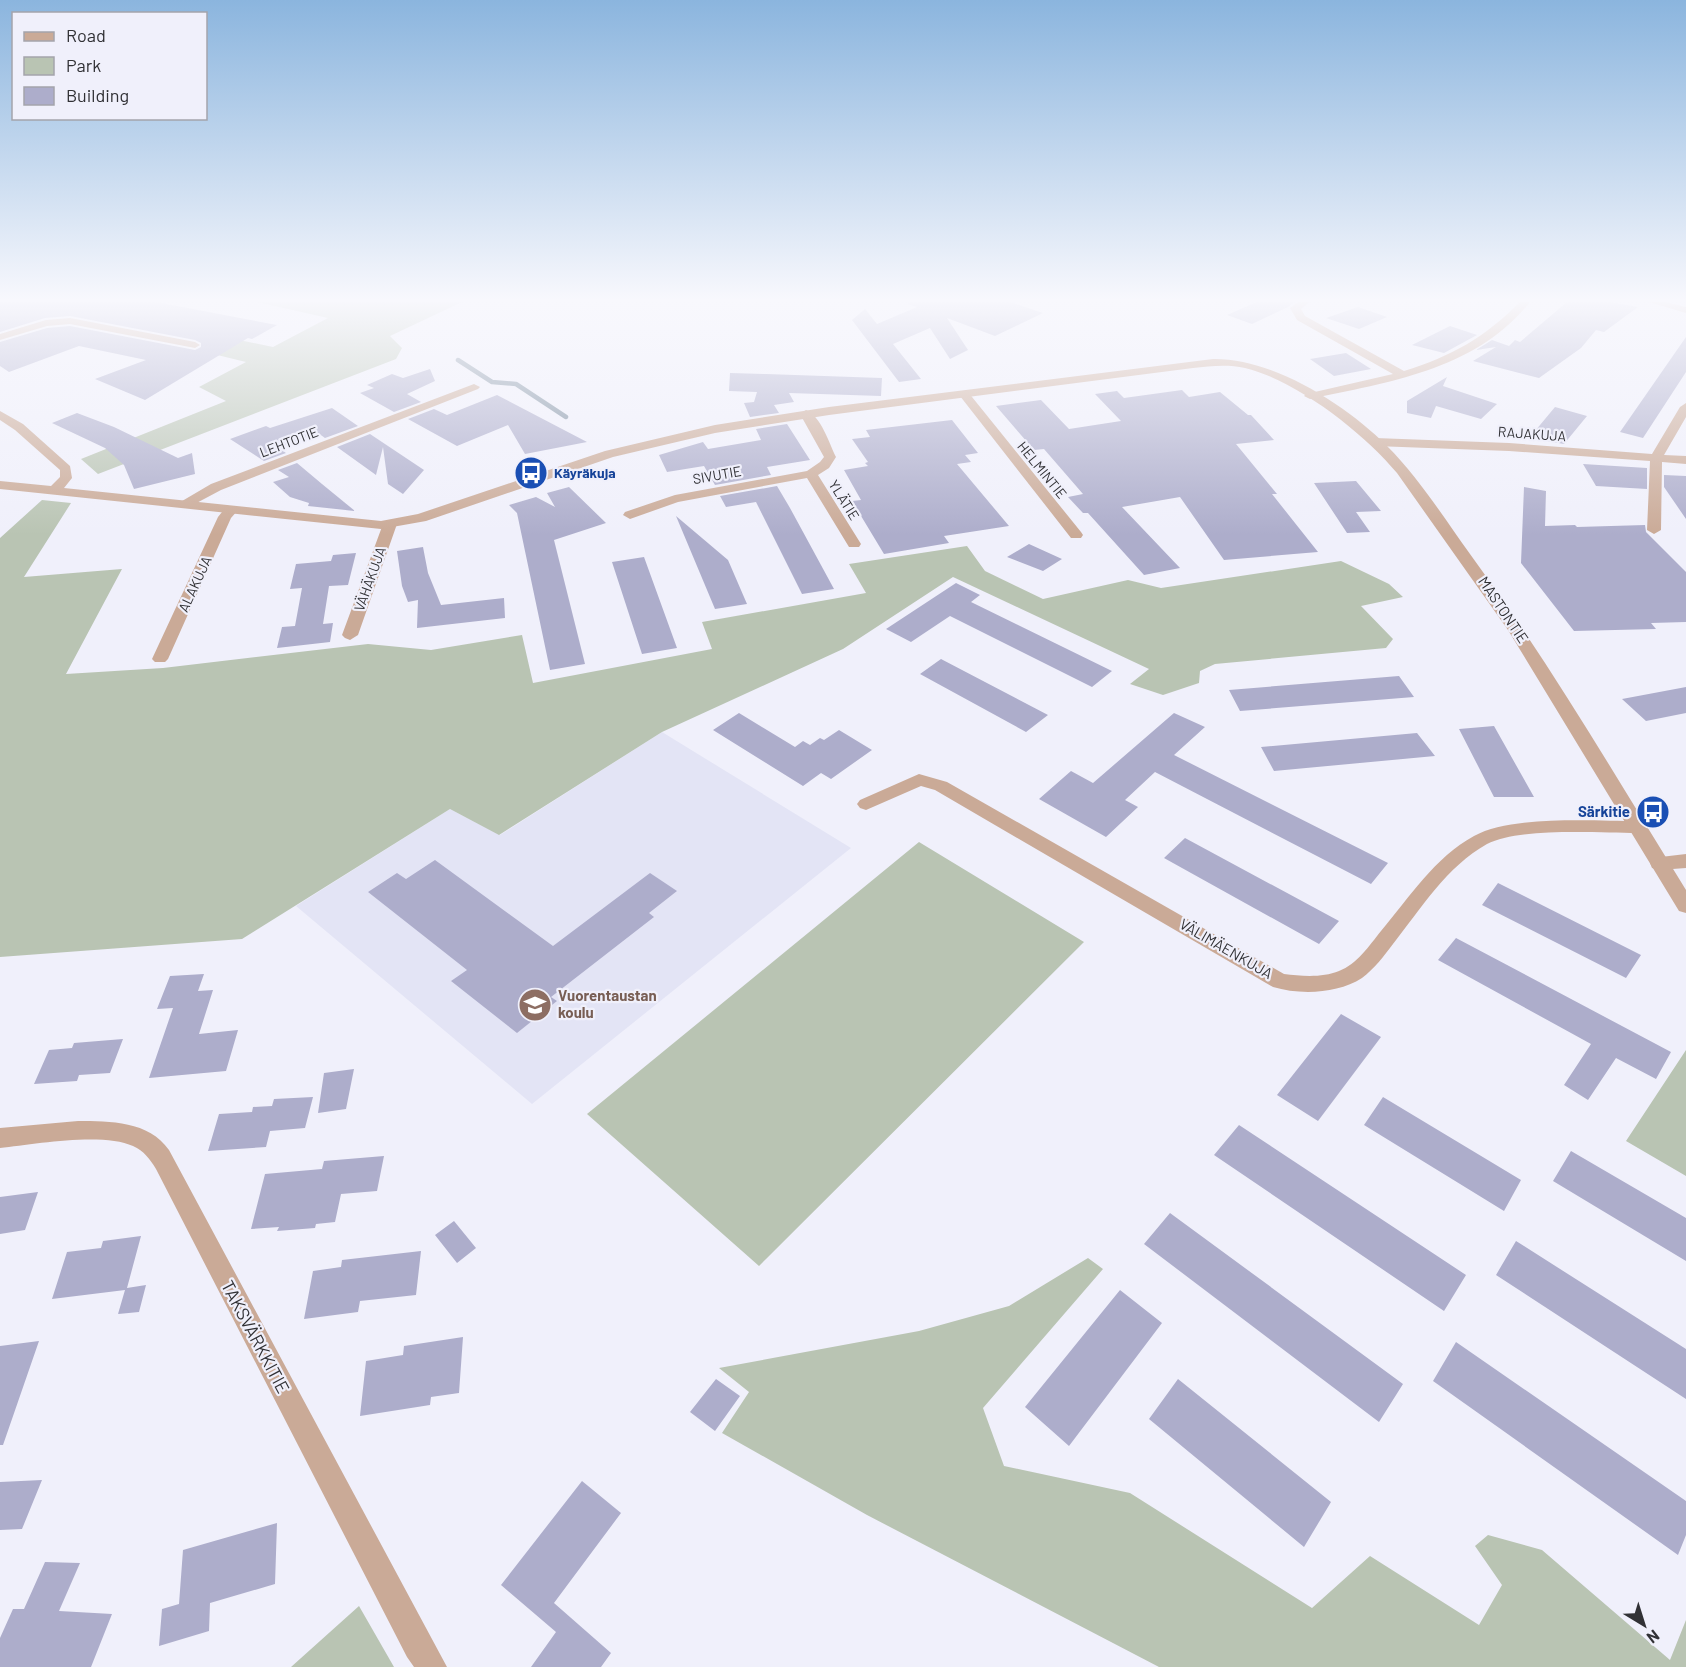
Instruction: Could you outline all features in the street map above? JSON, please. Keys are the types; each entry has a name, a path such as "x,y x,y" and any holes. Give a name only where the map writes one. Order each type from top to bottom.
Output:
{"street":[{"name":"MASTONTIE","path":"964,394 1077,380"},
{"name":"MASTONTIE","path":"1279,380 1310,396 1375,442 1413,486 1499,601 1686,906"},
{"path":"1310,396 1387,380"},
{"name":"LEHTOTIE","path":"184,504 216,487 474,387"},
{"path":"0,485 365,524 390,524 431,514 622,450 725,427 964,394"},
{"name":"HELMINTIE","path":"964,394 1076,536"},
{"path":"1654,530 1656,457 1686,407"},
{"name":"YLÄTIE","path":"806,414 812,421 830,457 825,465 811,474 854,544"},
{"path":"0,415 19,427 66,469 66,478 55,490"},
{"name":"RAJAKUJA","path":"1375,442 1509,447 1686,460"},
{"name":"SIVUTIE","path":"630,514 675,499 811,474"},
{"name":"ALAKUJA","path":"160,658 225,517 231,510"},
{"name":"VÄHÄKUJA","path":"350,634 390,524"},
{"name":"VÄLIMÄENKUJA","path":"866,804 919,780 941,786 1280,981 1303,984 1334,981 1355,973 1447,868 1475,843 1485,838 1499,833 1637,826"},
{"path":"1659,863 1686,861"},
{"name":"TAKSVÄRKKITIE","path":"0,1138 105,1130 133,1133 149,1143 164,1161 173,1183 418,1646 432,1667"}],"shaded area":[{"name":"Vuorentaustan koulu","path":"662,732 851,848 532,1104 296,906 450,809 500,835"}],"green space":[{"path":"213,380 342,380 98,474 81,459 226,401 199,387"},
{"path":"42,500 71,503 24,577 122,569 66,674 163,668 368,644 431,650 522,635 533,683 712,649 702,622 866,593 849,564 967,546 985,571 1043,599 1128,580 1161,588 1341,561 1389,584 1403,597 1361,606 1393,639 1386,648 1215,664 1200,671 1199,683 1163,695 1130,684 1149,669 953,577 843,649 662,732 499,835 450,809 242,939 0,957 0,538"},
{"path":"919,842 1084,942 759,1266 587,1114"},
{"path":"1686,1050 1686,1176 1626,1141"},
{"path":"1088,1258 1103,1269 983,1408 1004,1466 1130,1493 1312,1608 1370,1556 1479,1625 1502,1585 1475,1546 1488,1535 1542,1550 1670,1660 1686,1620 1686,1667 1159,1667 867,1515 722,1433 749,1392 719,1368 919,1331 1009,1306"},
{"path":"359,1606 394,1667 291,1667"}],"building":[{"path":"97,380 179,380 145,400"},
{"path":"379,380 435,381 407,394 421,402 394,412 360,393 374,388 367,385"},
{"path":"730,380 882,380 881,396 789,393 794,402 774,405 779,413 750,417 744,403 754,402 757,392 729,391"},
{"path":"1446,380 1443,386 1497,404 1481,419 1436,406 1431,418 1407,413 1407,401"},
{"path":"1656,380 1681,380 1643,438 1620,432"},
{"path":"1182,390 1189,397 1220,392 1251,415 1274,440 1236,444 1277,494 1272,494 1318,552 1224,560 1180,497 1122,507 1180,568 1144,575 1088,513 1083,513 1068,497 1083,494 1044,449 1034,450 996,406 1041,400 1069,429 1121,421 1095,394 1117,391 1124,398"},
{"path":"497,395 587,442 525,454 508,425 457,446 408,419 434,409 447,415"},
{"path":"1555,407 1587,416 1564,444 1542,440 1542,433 1535,431"},
{"path":"332,408 358,426 325,438 318,433 279,448 286,453 264,461 230,439 266,426 270,428"},
{"path":"77,413 114,427 178,458 192,453 195,474 134,489 124,465 105,448 52,423"},
{"path":"952,420 978,453 965,455 971,462 957,464 1009,526 944,536 949,543 884,554 852,501 861,500 844,470 868,466 865,463 868,462 852,439 870,437 866,430"},
{"path":"787,424 810,460 767,467 771,475 715,485 704,466 667,472 659,455 703,442 708,449 761,440 756,429"},
{"path":"370,434 424,470 403,494 388,484 383,447 376,475 337,447"},
{"path":"297,463 355,511 308,506 309,503 290,497 273,482 289,477 278,470"},
{"path":"1583,464 1647,468 1647,489 1596,486"},
{"path":"1664,475 1686,476 1686,519 1664,487"},
{"path":"1356,481 1381,511 1356,512 1370,532 1347,533 1314,483"},
{"path":"777,486 834,589 802,594 756,502 726,507 720,496"},
{"path":"569,487 606,523 554,540 585,664 550,670 517,513 509,505 536,497 555,507 547,493"},
{"path":"1524,487 1546,491 1545,526 1645,525 1646,532 1686,572 1686,622 1651,623 1656,629 1574,631 1521,563"},
{"path":"676,516 728,560 747,604 715,609"},
{"path":"1029,544 1062,559 1043,571 1007,557"},
{"path":"423,547 428,573 441,605 504,598 505,618 417,628 418,600 408,602 402,586 397,551"},
{"path":"356,553 348,585 329,586 323,624 333,623 330,642 277,648 282,627 295,626 302,588 290,589 296,564 331,561 333,555"},
{"path":"644,557 677,648 642,654 612,562"},
{"path":"956,583 980,595 971,602 1112,671 1092,687 950,616 911,642 886,629"},
{"path":"941,659 1048,715 1026,732 920,674"},
{"path":"1399,676 1414,697 1240,711 1229,690"},
{"path":"1686,687 1686,713 1646,721 1622,699"},
{"path":"739,713 795,747 803,741 810,745 820,738 824,740 839,730 872,750 831,779 821,773 803,786 713,730"},
{"path":"1174,713 1205,727 1174,755 1388,863 1371,884 1155,772 1125,800 1138,807 1106,837 1039,799 1071,771 1093,783"},
{"path":"1494,726 1534,797 1494,797 1459,729"},
{"path":"1417,733 1435,756 1274,771 1261,747"},
{"path":"1185,838 1339,921 1319,944 1164,858"},
{"path":"435,860 553,946 650,873 677,891 649,913 654,917 551,997 557,1001 517,1033 451,981 467,970 368,892 397,873 406,879"},
{"path":"1498,883 1641,955 1626,978 1482,905"},
{"path":"1456,938 1671,1052 1656,1079 1616,1058 1588,1100 1564,1085 1591,1044 1438,960"},
{"path":"204,974 198,991 213,990 199,1034 238,1030 226,1071 149,1078 173,1008 157,1009 170,976"},
{"path":"1341,1014 1381,1037 1318,1121 1277,1095"},
{"path":"123,1039 110,1073 79,1075 77,1081 34,1084 49,1050 72,1048 74,1043"},
{"path":"354,1069 346,1109 318,1113 324,1073"},
{"path":"313,1097 305,1128 270,1131 266,1147 208,1151 219,1114 252,1112 253,1107 272,1106 274,1099"},
{"path":"1383,1097 1521,1180 1504,1211 1364,1125"},
{"path":"1239,1125 1466,1275 1444,1311 1214,1155"},
{"path":"1571,1151 1686,1218 1686,1261 1553,1181"},
{"path":"384,1156 377,1191 341,1194 335,1222 316,1224 315,1228 277,1231 279,1227 251,1229 265,1174 322,1169 324,1161"},
{"path":"38,1192 25,1230 0,1234 0,1197"},
{"path":"1170,1213 1403,1384 1379,1422 1144,1244"},
{"path":"454,1221 476,1248 457,1263 435,1235"},
{"path":"141,1236 127,1288 146,1285 139,1312 118,1314 125,1290 52,1299 67,1252 101,1248 103,1241"},
{"path":"1516,1241 1686,1349 1686,1399 1496,1275"},
{"path":"421,1251 416,1295 360,1301 358,1312 304,1319 313,1271 341,1267 342,1260"},
{"path":"1120,1290 1162,1323 1069,1446 1025,1407"},
{"path":"463,1337 459,1393 431,1397 430,1405 360,1416 366,1361 403,1355 404,1346"},
{"path":"39,1341 3,1445 0,1445 0,1346"},
{"path":"1456,1342 1686,1501 1686,1535 1678,1555 1433,1381"},
{"path":"716,1379 740,1396 715,1431 690,1412"},
{"path":"1178,1379 1331,1502 1304,1547 1149,1419"},
{"path":"42,1480 22,1529 0,1530 0,1482"},
{"path":"582,1481 621,1513 554,1603 611,1653 601,1667 531,1667 556,1632 501,1585"},
{"path":"277,1523 275,1584 210,1603 209,1631 159,1646 162,1609 179,1604 183,1550"},
{"path":"45,1562 80,1563 59,1611 112,1614 91,1667 0,1667 0,1638 13,1609 24,1609"}],"waterway":[{"path":"489,380 516,384 566,417"}],"place":[{"name":"Käyräkuja","path":"531,473"},
{"name":"Särkitie","path":"1653,812"},
{"name":"Vuorentaustan koulu","path":"535,1005"}]}
